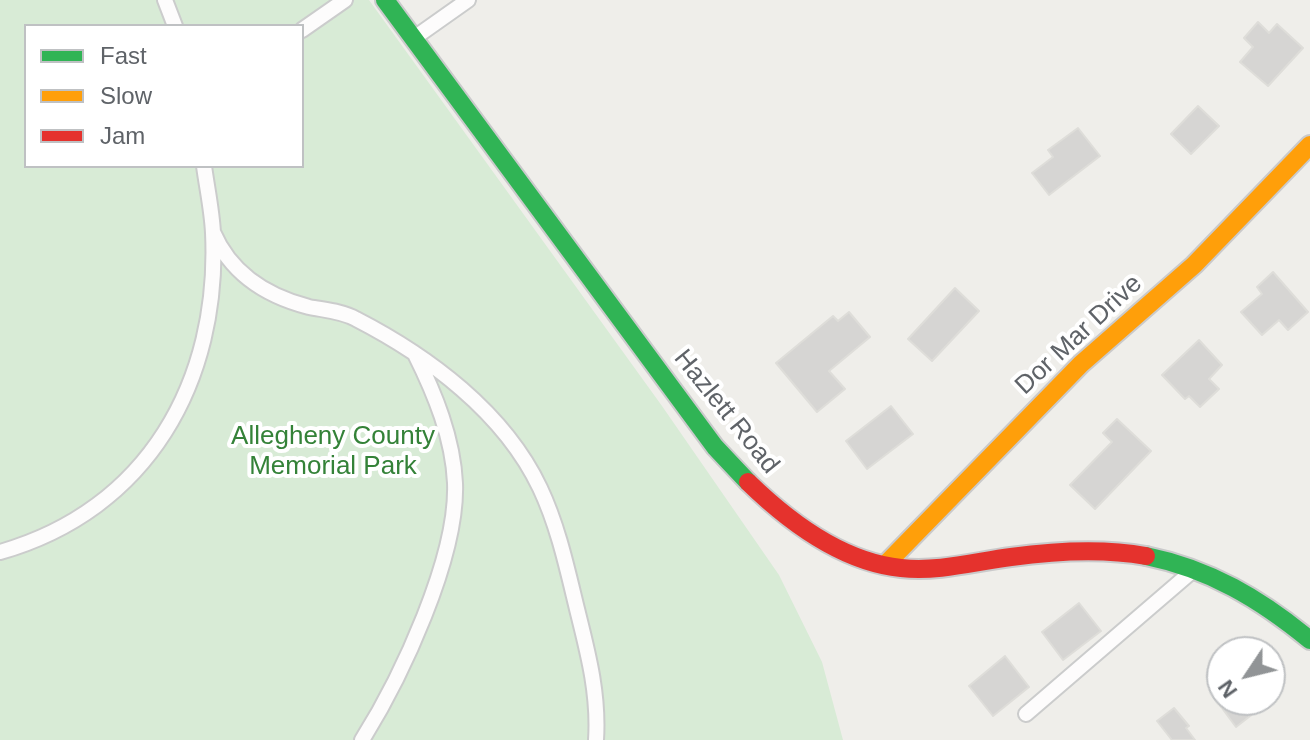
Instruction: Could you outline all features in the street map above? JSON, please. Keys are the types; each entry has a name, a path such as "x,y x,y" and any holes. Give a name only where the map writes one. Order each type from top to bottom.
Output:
{"street":[{"name":"Hazlett Road","path":"385,0 740,476 765,500 816,535 885,565 937,567 1020,556 1106,552 1171,558 1197,567 1249,593 1310,640"},
{"name":"Dor Mar Drive","path":"885,565 1081,364 1194,265 1310,145"}],"lane":[{"path":"165,0 174,24"},
{"path":"304,29 345,0"},
{"path":"413,39 468,0"},
{"path":"0,552 50,533 91,510 124,484 152,453 172,423 200,353 212,272 213,232 204,168"},
{"path":"213,232 226,256 254,285 282,300 351,316 414,352 472,398 497,426 539,485 566,562 592,670 598,714 596,740"},
{"path":"362,740 410,650 445,548 453,511 455,484 452,455 430,385 414,352"},
{"path":"1026,714 1197,567"}],"green space":[{"name":"Allegheny County Memorial Park","path":"0,0 369,0 662,406 779,575 822,662 843,740 0,740"}],"building":[{"path":"1258,22 1269,33 1277,24 1303,48 1268,86 1240,62 1253,47 1244,38"},
{"path":"1198,106 1219,126 1191,154 1171,134"},
{"path":"1078,128 1100,156 1049,195 1032,173 1053,157 1048,150"},
{"path":"1273,272 1308,312 1288,330 1279,320 1262,335 1241,312 1262,294 1257,287"},
{"path":"955,288 979,311 932,361 908,339"},
{"path":"849,312 870,337 829,371 845,389 817,412 776,363 833,316 838,321"},
{"path":"1199,340 1222,365 1209,379 1219,389 1200,407 1189,396 1185,399 1162,375"},
{"path":"891,406 913,434 867,469 846,441"},
{"path":"1117,419 1151,451 1095,509 1070,485 1112,442 1103,433"},
{"path":"1079,603 1101,631 1063,660 1042,632"},
{"path":"1005,656 1029,687 993,716 969,686"},
{"path":"1174,708 1189,726 1186,728 1195,740 1172,740 1157,721"},
{"path":"1228,716 1250,716 1236,727"}],"traffic: fast":[{"path":"385,0 715,447 748,482"},
{"path":"1146,556 1213,577 1272,611 1310,640"}],"traffic: slow":[{"path":"885,565 1081,364 1194,265 1310,145"}],"traffic: jam":[{"path":"748,482 818,538 858,558 879,564 929,569 1078,551 1146,556"}]}
